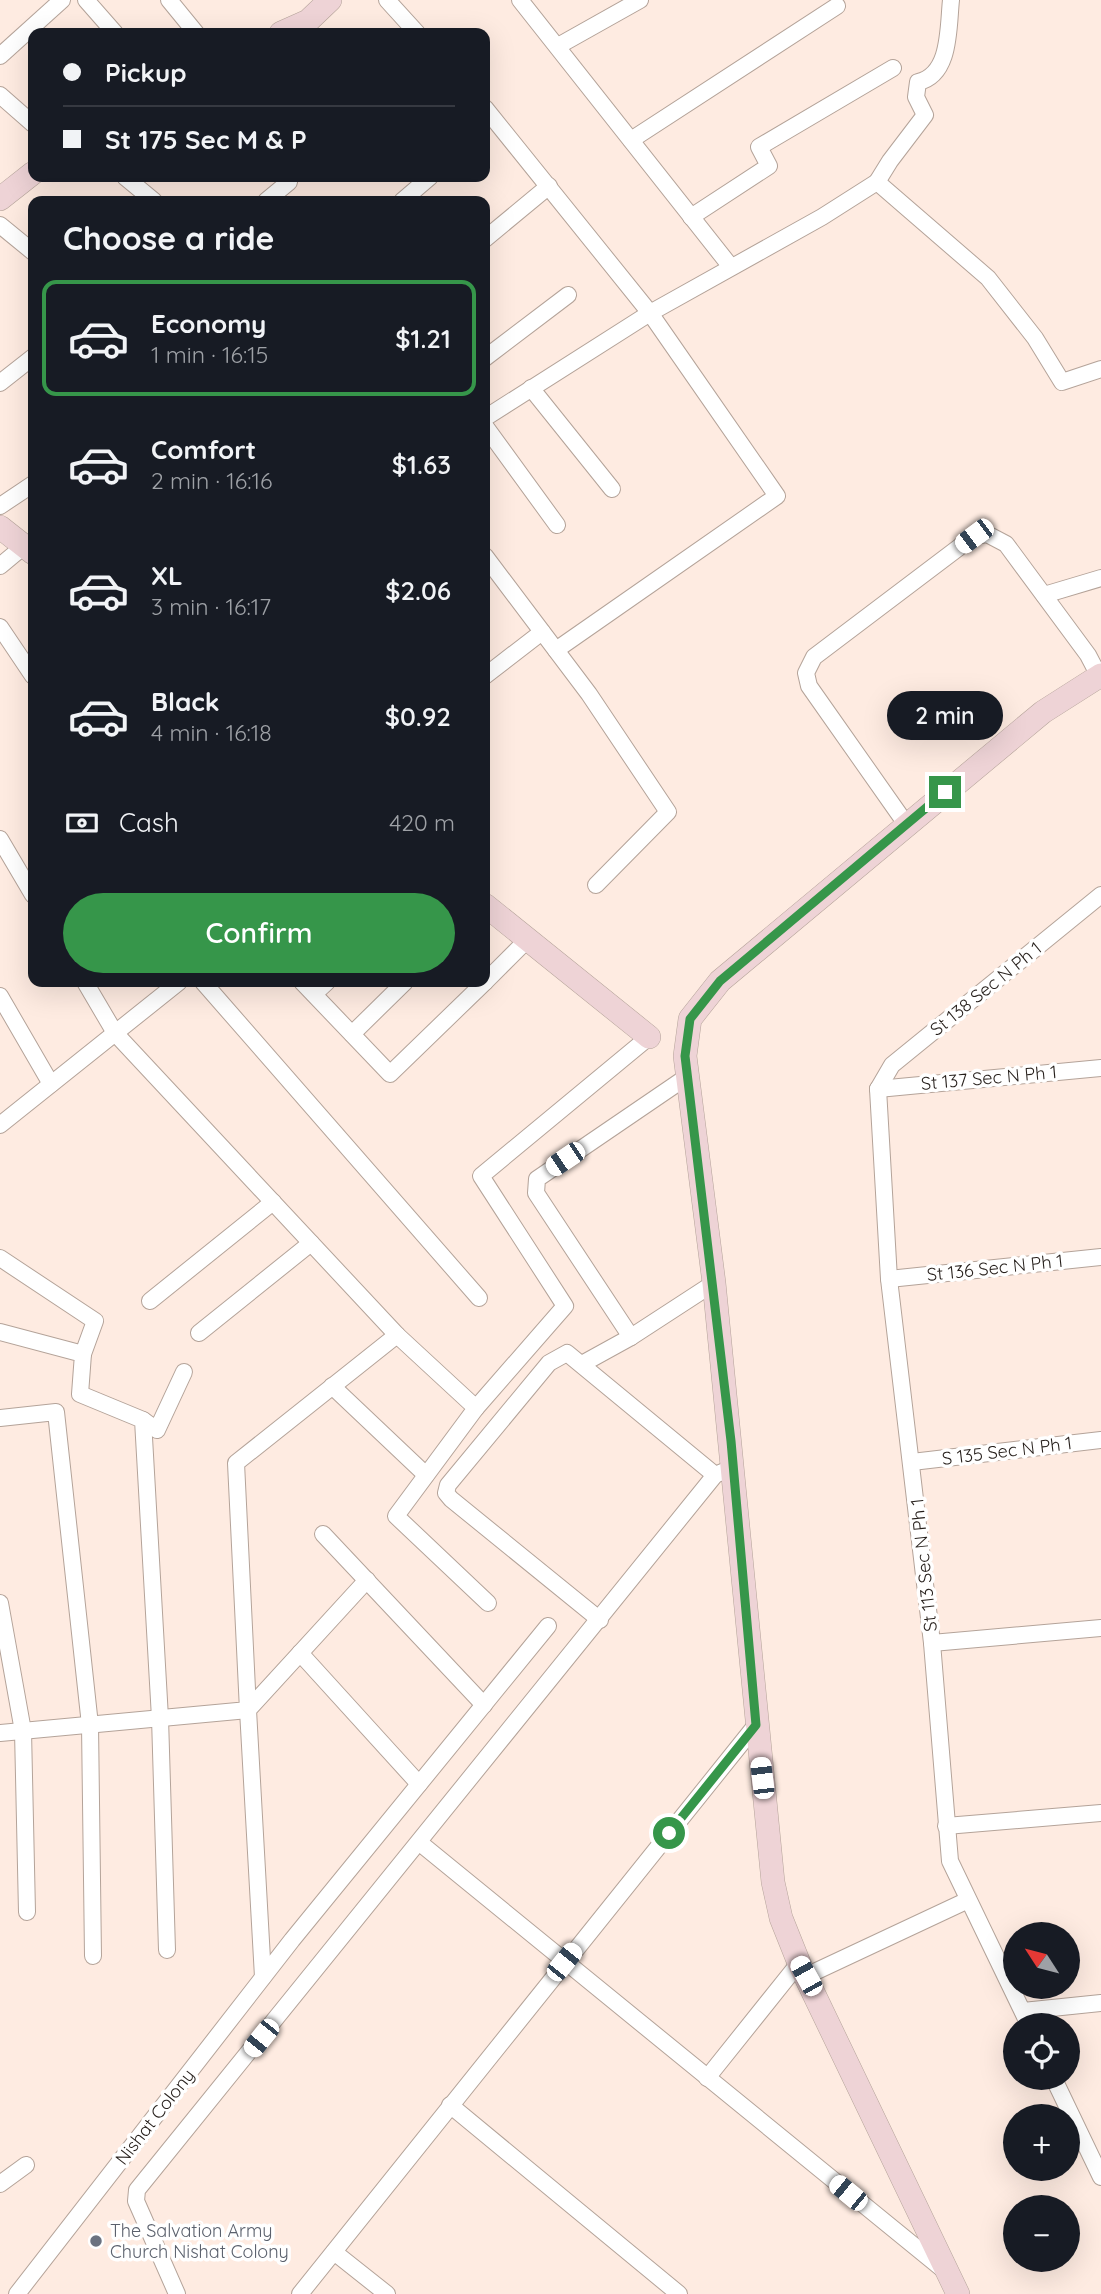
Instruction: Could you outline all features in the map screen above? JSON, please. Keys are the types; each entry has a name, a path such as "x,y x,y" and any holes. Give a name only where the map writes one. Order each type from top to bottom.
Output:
{"street":[{"path":"31,28 62,0"},
{"path":"86,0 111,28"},
{"path":"169,0 192,28"},
{"path":"387,0 412,28"},
{"path":"520,0 731,267"},
{"path":"558,46 640,0"},
{"path":"490,415 650,313 877,183 890,161 925,116 916,97 918,82 929,80 940,68 951,0"},
{"path":"292,28 308,21 321,3"},
{"path":"631,140 837,6"},
{"path":"0,56 28,31"},
{"path":"691,217 769,166 759,147 893,68"},
{"path":"0,95 28,120"},
{"path":"490,121 549,186 650,313 777,496 556,650"},
{"path":"0,199 28,177"},
{"path":"131,182 147,196"},
{"path":"271,196 285,182"},
{"path":"408,196 424,182"},
{"path":"877,183 988,278 1035,338 1062,382 1101,369"},
{"path":"490,235 549,186"},
{"path":"0,225 28,248"},
{"path":"490,354 568,295"},
{"path":"0,383 28,361"},
{"path":"531,388 612,489"},
{"path":"490,433 557,525"},
{"path":"0,506 28,487"},
{"path":"0,527 28,549 0,566"},
{"path":"906,824 808,686 808,666 814,657 974,536 987,534 1006,544 1088,655 1100,676 1043,712 720,981 690,1019 687,1066 714,1283 724,1471 774,1882 781,1918 954,2288"},
{"path":"490,567 556,650 668,812 596,885"},
{"path":"1044,595 1101,578"},
{"path":"0,627 28,669"},
{"path":"490,672 542,632"},
{"path":"0,839 28,887"},
{"name":"St 138 Sec N Ph 1","path":"878,1089 892,1065 1101,895"},
{"path":"488,1604 397,1516 476,1408 565,1306 481,1176 649,1037 490,909"},
{"path":"490,977 528,939"},
{"path":"88,987 115,1033 397,1335 476,1408"},
{"path":"0,1125 173,987"},
{"path":"207,987 479,1298"},
{"path":"352,1034 400,987"},
{"path":"308,988 390,1074 480,987"},
{"path":"0,996 51,1084"},
{"path":"631,1337 536,1193 537,1179 687,1066"},
{"name":"St 137 Sec N Ph 1","path":"878,1089 1101,1068"},
{"name":"St 113 Sec N Ph 1","path":"878,1089 889,1279 932,1643 950,1861 966,1901 1023,2013"},
{"path":"150,1301 273,1202"},
{"path":"199,1333 311,1243"},
{"name":"St 136 Sec N Ph 1","path":"889,1279 1101,1257"},
{"path":"0,1258 95,1321 83,1354 80,1394 143,1420 157,1430 184,1371"},
{"path":"582,1364 631,1337 714,1283"},
{"path":"0,1332 83,1354"},
{"path":"263,1977 236,1462 397,1335"},
{"path":"600,1620 446,1493 448,1485 549,1363 567,1353 724,1471"},
{"path":"332,1386 426,1475"},
{"path":"0,1418 55,1412 90,1725 93,1956"},
{"path":"143,1420 160,1718 167,1950"},
{"name":"S 135 Sec N Ph 1","path":"912,1462 1101,1440"},
{"path":"177,2294 136,2201 137,2190 724,1471"},
{"path":"323,1534 484,1705"},
{"path":"0,1733 248,1710 367,1580"},
{"path":"0,1603 23,1731 27,1912"},
{"name":"Nishat Colony","path":"17,2294 292,1940 548,1626"},
{"path":"932,1643 1101,1628"},
{"path":"300,1653 419,1784"},
{"path":"300,2294 756,1725"},
{"path":"946,1826 1101,1813"},
{"path":"419,1843 707,2078 954,2288"},
{"path":"707,2078 803,1970 966,1901"},
{"path":"1051,2013 1101,2003"},
{"path":"1059,2090 1101,2177"},
{"path":"450,2105 679,2294"},
{"path":"0,2184 26,2165"},
{"path":"334,2252 387,2294"}],"place":[{"name":"The Salvation Army Church Nishat Colony","path":"96,2241"}],"route":[{"path":"669,1833 756,1725 731,1441 685,1056 690,1019 720,981 945,792"}]}
